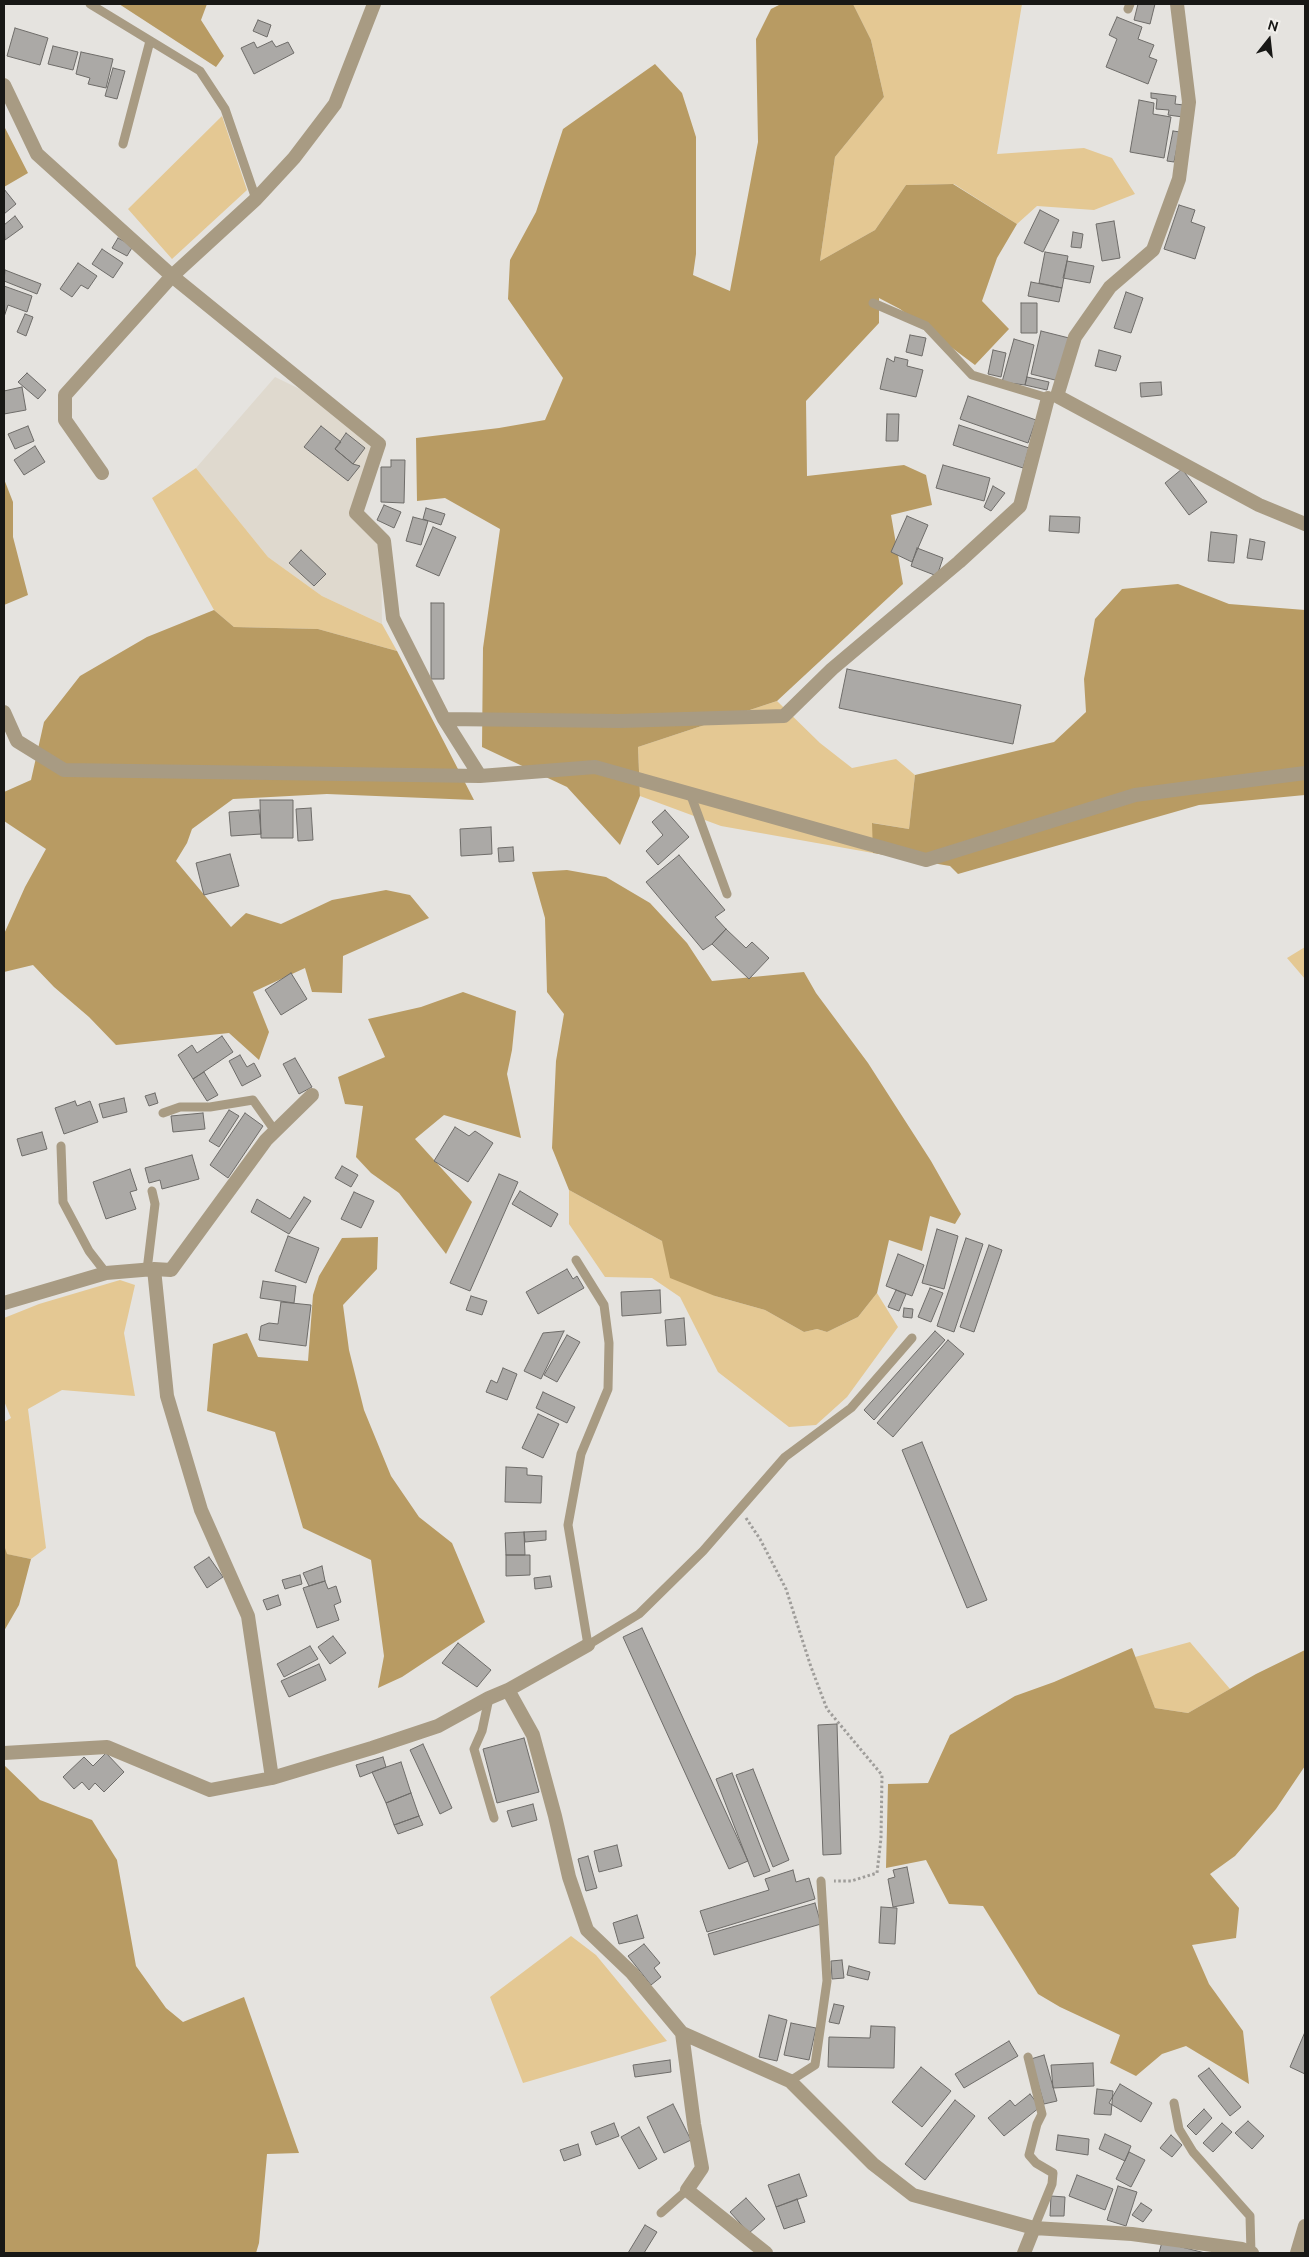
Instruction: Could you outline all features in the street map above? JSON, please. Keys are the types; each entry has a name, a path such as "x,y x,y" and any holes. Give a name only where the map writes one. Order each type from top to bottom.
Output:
{"street":[{"path":"102,473 65,420 65,395 172,276 256,199 294,158 335,104 374,4"},
{"path":"444,719 620,721 784,716 832,669 959,562 1020,506 1053,397 1075,337 1110,287 1153,250 1179,179 1189,102 1177,4"},
{"path":"4,85 37,154 172,276 379,444 356,513 384,541 393,618 444,719 480,776"},
{"path":"1053,397 1259,505 1305,524"},
{"path":"4,712 17,741 64,770 480,776 595,767 926,860 1135,795 1305,772"},
{"path":"4,1303 106,1273 171,1270 266,1140 312,1095"},
{"path":"151,1270 167,1396 201,1510 248,1616 272,1778"},
{"path":"4,1753 107,1747 210,1790 272,1778 438,1726 489,1698 508,1690 588,1645"},
{"path":"508,1690 533,1735 569,1876 587,1930 632,1973 682,2033 790,2081 873,2164 914,2195 1034,2228 1132,2234 1242,2249 1251,2253"},
{"path":"682,2033 702,2168 687,2190 766,2253"},
{"path":"1297,2253 1305,2226"},
{"path":"1024,2253 1034,2228"}],"lane":[{"path":"90,4 200,71 225,109 256,199"},
{"path":"123,144 150,41"},
{"path":"873,303 926,326 972,376 1053,397"},
{"path":"690,794 727,894"},
{"path":"163,1113 180,1107 210,1107 253,1100 276,1131"},
{"path":"61,1146 63,1202 89,1251 106,1273"},
{"path":"151,1270 155,1204 152,1191"},
{"path":"576,1260 604,1305 609,1343 608,1389 581,1454 568,1525 588,1645 639,1614 703,1550 785,1457 851,1408 912,1338"},
{"path":"489,1698 482,1731 474,1749 494,1818"},
{"path":"790,2081 814,2065 827,1981 821,1881"},
{"path":"1028,2057 1042,2114 1037,2124 1029,2155 1036,2163 1053,2173 1052,2184 1034,2228"},
{"path":"1174,2104 1179,2128 1193,2152 1250,2216 1251,2253"},
{"path":"661,2213 687,2190"}],"path":[{"path":"740,1509 760,1539 786,1589 811,1668 827,1709 882,1775 881,1838 877,1873 851,1881 821,1881"}],"shaded area":[{"path":"119,4 207,4 201,20 224,56 216,67"},
{"path":"781,4 853,4 871,40 884,97 835,157 820,261 875,230 906,185 953,184 1017,224 997,258 982,301 1009,329 975,365 900,309 879,298 879,323 806,401 807,476 904,465 926,475 932,505 891,515 903,584 777,701 638,747 640,796 620,845 567,787 482,747 483,648 500,529 445,498 417,501 416,438 499,428 545,420 563,378 508,299 510,260 536,212 563,129 655,64 682,93 696,137 696,254 693,275 730,291 758,142 756,39 771,9"},
{"path":"853,4 1022,4 997,154 1084,148 1112,158 1135,194 1094,210 1037,206 1017,224 954,184 906,185 875,230 820,261 835,157 884,97 871,40"},
{"path":"222,116 247,190 172,259 128,209"},
{"path":"4,126 28,173 4,187"},
{"path":"275,377 306,392 373,445 351,518 381,547 382,624 322,596 268,557 196,468"},
{"path":"196,468 268,557 322,596 382,624 397,651 318,629 234,627 214,610 152,498"},
{"path":"4,479 13,502 13,537 28,595 4,605"},
{"path":"1178,584 1229,604 1305,610 1305,795 1199,805 958,874 950,866 873,853 872,823 909,829 915,775 1054,742 1086,712 1084,679 1095,619 1122,589"},
{"path":"214,610 234,627 318,629 397,651 474,800 327,794 233,799 192,829 187,843 176,861 231,927 246,913 281,924 332,900 386,890 410,895 429,918 343,956 342,993 312,992 305,968 253,992 269,1032 259,1060 229,1033 116,1045 33,965 4,972 4,934 25,887 46,849 4,821 4,792 31,780 44,722 80,676 147,637"},
{"path":"777,701 820,743 852,768 896,759 915,775 909,829 873,823 873,853 721,826 640,796 638,747"},
{"path":"567,870 606,877 650,903 687,943 712,981 804,972 816,993 868,1063 931,1161 961,1214 955,1224 930,1216 922,1251 889,1240 877,1293 858,1317 827,1332 817,1329 804,1332 765,1310 715,1296 670,1278 662,1241 569,1190 552,1148 556,1061 564,1014 547,992 545,918 532,872"},
{"path":"1305,947 1305,979 1287,958"},
{"path":"463,992 516,1011 512,1050 507,1074 521,1138 444,1115 415,1139 472,1202 446,1254 399,1193 371,1173 356,1157 363,1106 345,1104 338,1077 385,1057 368,1019 421,1007"},
{"path":"569,1190 662,1241 715,1296 765,1310 804,1332 817,1329 827,1332 858,1317 877,1293 898,1327 847,1397 816,1425 789,1427 718,1372 680,1297 652,1278 605,1277 569,1224"},
{"path":"378,1237 377,1269 343,1305 349,1350 364,1410 391,1476 419,1517 452,1543 485,1622 402,1677 378,1688 384,1656 371,1560 303,1528 275,1432 207,1411 213,1344 247,1333 258,1357 308,1361 313,1295 319,1276 342,1238"},
{"path":"120,1280 135,1285 124,1333 135,1396 62,1390 28,1409 46,1548 31,1559 6,1554 4,1545 4,1422 11,1418 4,1401 4,1318 39,1304"},
{"path":"4,1545 7,1554 31,1559 19,1605 4,1631"},
{"path":"1190,1642 1230,1689 1188,1713 1155,1708 1135,1657"},
{"path":"1132,1648 1155,1708 1188,1713 1256,1674 1305,1650 1305,1766 1276,1809 1235,1856 1210,1874 1239,1908 1236,1938 1192,1945 1209,1984 1243,2031 1249,2084 1186,2046 1162,2054 1136,2076 1110,2063 1120,2035 1060,2007 1038,1994 983,1906 949,1904 926,1860 886,1868 888,1784 928,1783 950,1735 1015,1696 1054,1682"},
{"path":"4,1765 40,1800 92,1820 117,1860 136,1966 166,2008 183,2022 244,1997 299,2153 267,2154 259,2243 256,2253 4,2253"},
{"path":"571,1936 596,1955 667,2041 523,2083 490,1997"}],"building":[{"path":"1138,4 1155,4 1150,24 1134,20"},
{"path":"1117,17 1142,27 1138,39 1154,45 1149,57 1157,60 1148,84 1106,67 1117,39 1109,35"},
{"path":"258,20 271,25 267,37 253,31"},
{"path":"15,28 48,38 40,65 7,56"},
{"path":"272,41 276,47 288,42 294,53 254,74 241,48 254,42 257,48"},
{"path":"53,46 78,52 73,70 48,64"},
{"path":"81,52 113,59 106,88 88,84 90,78 76,74"},
{"path":"113,68 125,71 117,99 105,96"},
{"path":"1151,93 1176,96 1175,104 1184,105 1183,117 1168,115 1169,110 1156,109 1157,99 1151,98"},
{"path":"1139,100 1154,103 1153,114 1171,117 1164,158 1130,152"},
{"path":"1173,131 1180,132 1174,162 1167,161"},
{"path":"4,189 16,204 4,214"},
{"path":"1179,205 1195,210 1191,222 1205,227 1195,259 1164,249"},
{"path":"1040,210 1059,220 1043,252 1024,243"},
{"path":"15,216 23,227 5,240 4,225"},
{"path":"1114,221 1120,258 1102,261 1096,224"},
{"path":"1073,232 1083,234 1081,248 1071,247"},
{"path":"118,238 133,246 127,256 112,248"},
{"path":"102,249 123,263 113,278 92,264"},
{"path":"1045,252 1068,256 1062,288 1039,283"},
{"path":"1067,261 1094,266 1090,283 1063,278"},
{"path":"78,263 97,276 88,289 81,285 72,297 60,289"},
{"path":"5,270 41,284 37,294 4,281"},
{"path":"1031,282 1062,288 1059,302 1028,296"},
{"path":"4,286 32,296 27,312 8,305 4,317"},
{"path":"1126,292 1143,298 1131,333 1114,328"},
{"path":"1021,303 1037,303 1037,333 1021,333"},
{"path":"25,314 33,317 26,336 17,332"},
{"path":"1041,331 1069,338 1059,381 1031,374"},
{"path":"910,335 926,338 922,356 906,352"},
{"path":"1014,339 1034,345 1025,385 1002,382"},
{"path":"993,350 1006,353 1001,377 988,374"},
{"path":"1099,350 1121,356 1116,371 1095,366"},
{"path":"895,357 908,360 907,366 923,370 916,397 880,389 887,358 894,362"},
{"path":"27,373 46,390 38,399 18,382"},
{"path":"1027,377 1049,382 1047,390 1025,385"},
{"path":"1161,382 1162,395 1141,397 1140,383"},
{"path":"22,387 26,410 4,414 4,391"},
{"path":"968,396 1036,420 1028,443 960,419"},
{"path":"887,414 899,414 898,441 886,441"},
{"path":"959,425 1029,448 1023,468 953,445"},
{"path":"28,426 34,441 15,449 8,434"},
{"path":"321,426 341,442 335,449 353,464 360,466 348,481 304,447"},
{"path":"346,433 365,448 353,464 335,449"},
{"path":"35,446 45,462 24,475 14,460"},
{"path":"391,460 405,460 404,503 381,502 381,467 391,467"},
{"path":"943,465 990,478 984,501 936,488"},
{"path":"1182,469 1207,502 1189,515 1165,483"},
{"path":"993,486 1005,493 991,511 984,507"},
{"path":"384,505 401,512 394,528 377,520"},
{"path":"426,508 445,514 441,525 423,519"},
{"path":"907,516 928,525 912,562 891,552"},
{"path":"1050,516 1080,517 1079,533 1049,531"},
{"path":"413,517 428,521 421,545 406,541"},
{"path":"433,527 456,537 439,576 416,566"},
{"path":"1211,532 1237,535 1234,563 1208,561"},
{"path":"1250,539 1265,542 1262,560 1247,558"},
{"path":"917,548 943,558 937,576 911,566"},
{"path":"301,550 326,574 314,586 289,563"},
{"path":"431,603 444,603 444,679 431,679"},
{"path":"847,669 1021,705 1013,744 839,708"},
{"path":"260,800 293,800 293,838 261,838"},
{"path":"311,808 313,840 298,841 296,809"},
{"path":"259,810 261,834 231,836 229,812"},
{"path":"665,810 689,837 658,865 646,851 663,835 652,822"},
{"path":"491,827 492,854 461,856 460,829"},
{"path":"513,847 514,861 499,862 498,848"},
{"path":"230,854 239,886 204,895 196,863"},
{"path":"679,855 725,910 715,917 726,929 712,944 703,950 646,882"},
{"path":"726,929 746,948 752,942 769,958 749,979 712,944"},
{"path":"291,973 307,999 281,1015 265,990"},
{"path":"222,1036 233,1052 193,1079 178,1055 192,1045 197,1053"},
{"path":"240,1055 247,1067 254,1063 261,1076 242,1086 229,1061"},
{"path":"295,1058 312,1087 299,1094 283,1064"},
{"path":"204,1072 218,1095 207,1101 193,1079"},
{"path":"155,1093 158,1103 149,1106 145,1096"},
{"path":"124,1098 127,1112 103,1118 99,1104"},
{"path":"75,1101 77,1106 90,1101 98,1122 64,1134 55,1108"},
{"path":"229,1110 239,1116 219,1147 209,1141"},
{"path":"203,1113 205,1129 173,1132 171,1116"},
{"path":"245,1113 263,1126 228,1178 210,1165"},
{"path":"455,1127 469,1136 475,1131 493,1143 468,1182 434,1161"},
{"path":"42,1132 47,1149 22,1156 17,1139"},
{"path":"192,1155 199,1179 162,1189 160,1180 149,1183 145,1168"},
{"path":"342,1166 358,1175 351,1187 335,1178"},
{"path":"130,1169 137,1190 130,1192 136,1209 106,1219 93,1182"},
{"path":"499,1174 518,1182 470,1291 450,1283"},
{"path":"520,1191 558,1214 551,1227 512,1204"},
{"path":"354,1192 374,1201 361,1228 341,1219"},
{"path":"304,1197 311,1201 289,1234 251,1212 257,1199 290,1219"},
{"path":"937,1229 958,1236 944,1289 922,1283"},
{"path":"288,1236 319,1248 306,1283 275,1271"},
{"path":"966,1238 983,1244 954,1332 937,1326"},
{"path":"989,1245 1002,1250 974,1332 960,1327"},
{"path":"898,1254 924,1265 912,1296 886,1286"},
{"path":"567,1269 573,1279 577,1276 584,1288 538,1314 526,1292"},
{"path":"263,1281 296,1286 294,1303 260,1298"},
{"path":"930,1288 943,1293 931,1322 918,1317"},
{"path":"660,1290 661,1313 622,1316 621,1292"},
{"path":"896,1290 906,1294 899,1311 888,1307"},
{"path":"471,1296 487,1301 482,1315 466,1310"},
{"path":"281,1302 311,1305 306,1346 259,1340 261,1326 269,1323 278,1324"},
{"path":"904,1308 913,1309 912,1318 903,1317"},
{"path":"684,1318 686,1345 667,1346 665,1320"},
{"path":"564,1331 541,1379 524,1371 543,1333"},
{"path":"935,1331 945,1340 874,1420 864,1410"},
{"path":"567,1335 580,1342 557,1382 544,1375"},
{"path":"948,1340 964,1354 893,1437 877,1423"},
{"path":"503,1368 517,1374 507,1400 486,1392 491,1380 497,1383"},
{"path":"543,1392 575,1407 567,1423 536,1408"},
{"path":"538,1414 559,1424 543,1458 522,1448"},
{"path":"922,1442 987,1600 967,1608 902,1450"},
{"path":"506,1467 527,1468 527,1475 542,1476 541,1503 505,1502"},
{"path":"546,1531 546,1540 525,1542 524,1532"},
{"path":"524,1532 525,1555 506,1555 505,1533"},
{"path":"506,1555 530,1555 530,1575 506,1576"},
{"path":"209,1557 223,1577 207,1588 194,1567"},
{"path":"322,1566 325,1581 309,1586 303,1573"},
{"path":"300,1575 302,1584 285,1589 282,1580"},
{"path":"550,1576 552,1587 535,1589 534,1578"},
{"path":"325,1581 328,1589 336,1586 341,1602 334,1605 339,1620 317,1628 303,1588"},
{"path":"278,1595 281,1605 267,1610 263,1600"},
{"path":"642,1628 748,1861 729,1869 623,1637"},
{"path":"333,1636 346,1653 330,1664 318,1647"},
{"path":"458,1643 491,1670 477,1687 442,1663"},
{"path":"310,1646 318,1659 284,1677 277,1664"},
{"path":"319,1664 326,1680 289,1697 281,1681"},
{"path":"837,1724 841,1854 823,1855 818,1725"},
{"path":"524,1738 539,1792 497,1803 483,1749"},
{"path":"423,1744 452,1808 440,1814 410,1750"},
{"path":"106,1753 124,1772 104,1792 95,1783 89,1790 82,1782 74,1789 63,1777 84,1757 93,1766"},
{"path":"383,1757 386,1767 360,1777 356,1765"},
{"path":"401,1762 411,1793 386,1803 372,1772"},
{"path":"753,1769 789,1860 773,1867 736,1775"},
{"path":"732,1773 770,1871 754,1877 716,1779"},
{"path":"411,1793 419,1816 394,1825 386,1803"},
{"path":"533,1804 537,1820 512,1827 507,1811"},
{"path":"419,1816 423,1825 398,1834 394,1825"},
{"path":"617,1845 622,1866 599,1872 594,1851"},
{"path":"588,1856 597,1888 586,1891 578,1859"},
{"path":"907,1867 914,1903 893,1907 888,1879 895,1877 893,1870"},
{"path":"793,1870 796,1882 809,1878 815,1899 707,1932 700,1911 769,1890 765,1879"},
{"path":"815,1903 821,1924 714,1955 708,1934"},
{"path":"881,1907 897,1908 895,1944 879,1943"},
{"path":"637,1915 644,1938 619,1944 613,1923"},
{"path":"644,1944 660,1963 654,1968 661,1977 651,1985 628,1956"},
{"path":"842,1960 844,1978 832,1979 831,1961"},
{"path":"849,1966 870,1972 868,1980 847,1975"},
{"path":"834,2004 844,2006 839,2024 829,2022"},
{"path":"769,2015 787,2020 777,2061 759,2057"},
{"path":"791,2023 816,2028 809,2060 784,2055"},
{"path":"871,2026 895,2027 894,2068 828,2067 829,2037 870,2038"},
{"path":"1305,2032 1305,2074 1290,2067"},
{"path":"1009,2041 1018,2056 964,2088 955,2074"},
{"path":"1044,2055 1057,2101 1044,2104 1031,2059"},
{"path":"670,2060 671,2072 635,2077 633,2065"},
{"path":"1093,2063 1094,2086 1053,2088 1051,2065"},
{"path":"921,2067 951,2091 922,2127 892,2102"},
{"path":"1209,2068 1241,2107 1230,2116 1198,2076"},
{"path":"1120,2084 1152,2103 1141,2122 1109,2103"},
{"path":"1097,2089 1113,2091 1111,2115 1094,2114"},
{"path":"1030,2094 1040,2107 1004,2136 988,2118 1010,2100 1015,2106"},
{"path":"955,2100 975,2116 925,2180 905,2164"},
{"path":"673,2104 691,2140 664,2153 647,2117"},
{"path":"1204,2109 1212,2118 1196,2135 1187,2126"},
{"path":"1248,2121 1264,2136 1252,2149 1235,2133"},
{"path":"614,2123 619,2136 596,2145 591,2132"},
{"path":"1222,2123 1232,2132 1213,2152 1203,2143"},
{"path":"639,2127 657,2159 639,2169 621,2137"},
{"path":"1105,2134 1131,2146 1125,2161 1099,2149"},
{"path":"1058,2135 1089,2139 1088,2155 1056,2150"},
{"path":"1171,2135 1182,2145 1172,2157 1160,2148"},
{"path":"578,2144 581,2155 564,2161 560,2150"},
{"path":"1129,2152 1145,2160 1131,2187 1116,2179"},
{"path":"799,2174 807,2196 776,2207 768,2185"},
{"path":"1077,2175 1113,2189 1105,2210 1069,2196"},
{"path":"1118,2186 1137,2192 1126,2226 1107,2220"},
{"path":"1051,2196 1065,2197 1064,2216 1050,2216"},
{"path":"746,2198 765,2219 749,2233 730,2212"},
{"path":"797,2199 805,2222 784,2229 776,2207"},
{"path":"1141,2203 1152,2210 1143,2222 1132,2215"},
{"path":"645,2225 657,2232 644,2253 628,2253"},
{"path":"1162,2242 1205,2253 1159,2253"}]}
